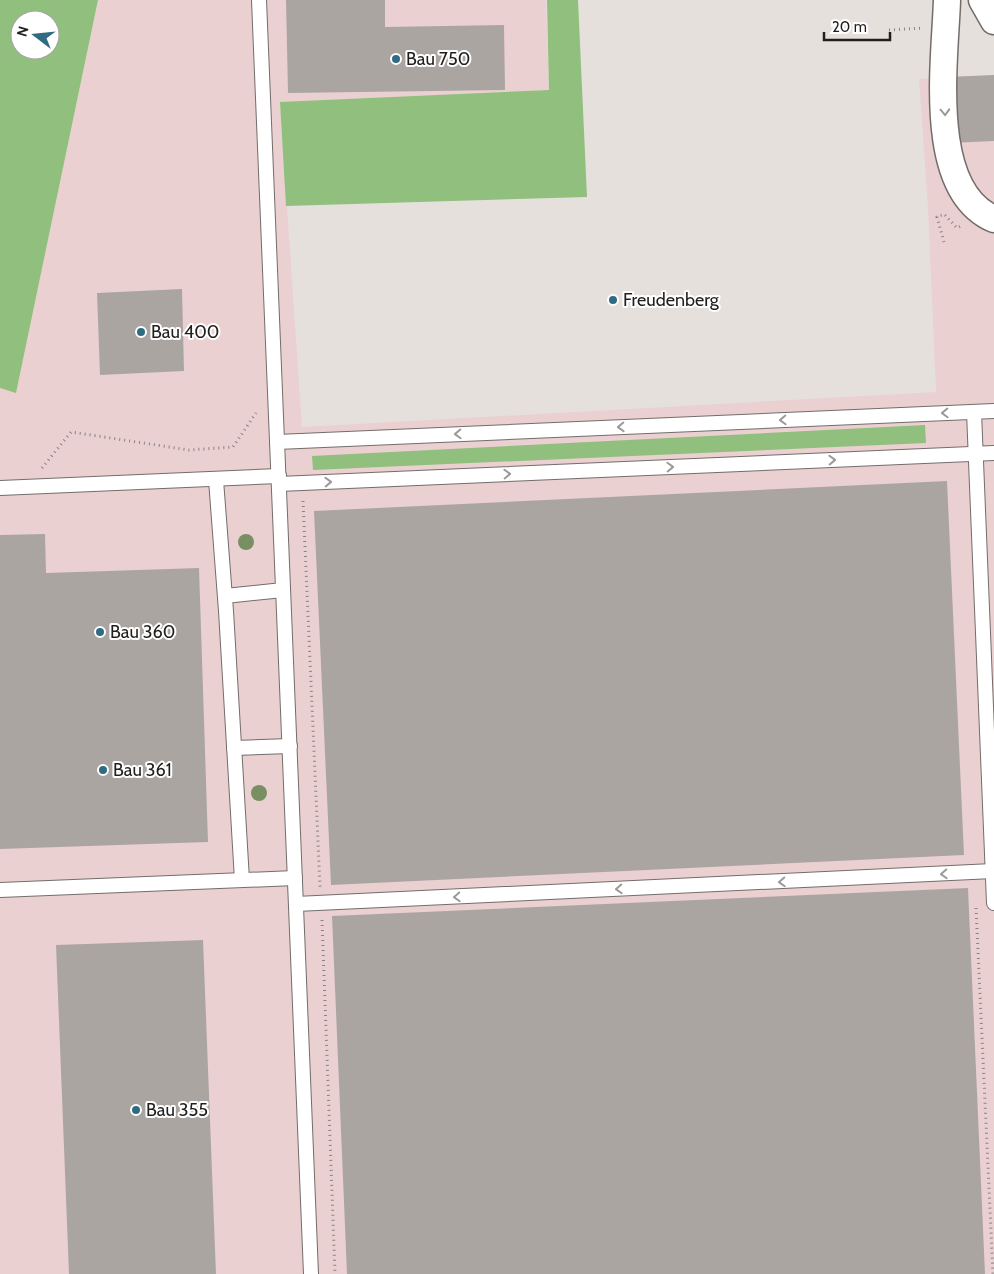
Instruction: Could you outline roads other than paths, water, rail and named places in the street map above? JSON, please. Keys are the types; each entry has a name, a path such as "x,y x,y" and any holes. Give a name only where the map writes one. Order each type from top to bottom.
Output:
{"street":[{"path":"943,0 948,0 944,77 949,162 964,196 974,206 994,219"},
{"path":"982,0 994,21"}],"lane":[{"path":"259,0 311,1274"},
{"path":"277,442 994,411"},
{"path":"974,412 992,785 994,903"},
{"path":"0,488 216,480 279,480 303,483 994,453"},
{"path":"216,480 242,880"},
{"path":"224,596 283,590"},
{"path":"234,748 290,746"},
{"path":"296,904 993,872"},
{"path":"0,890 295,878"}],"place":[{"name":"Bau 750","path":"396,59"},
{"name":"Freudenberg","path":"613,300"},
{"name":"Bau 400","path":"141,332"},
{"name":"Bau 360","path":"100,632"},
{"name":"Bau 361","path":"103,770"},
{"name":"Bau 355","path":"136,1110"}]}
